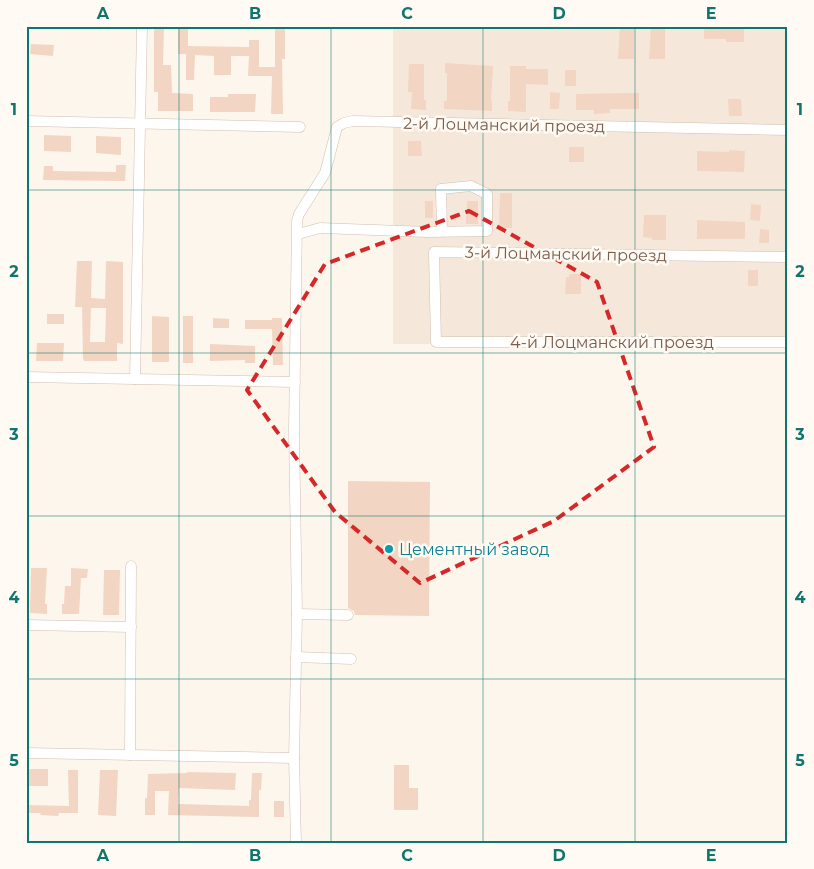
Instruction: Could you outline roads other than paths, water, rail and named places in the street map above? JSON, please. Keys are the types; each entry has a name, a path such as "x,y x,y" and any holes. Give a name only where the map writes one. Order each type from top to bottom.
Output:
{"street":[{"path":"136,379 142,26"},
{"path":"26,121 300,127"},
{"name":"2-й Лоцманский проезд","path":"298,234 298,218 325,173 337,127 353,121 788,130"},
{"path":"296,843 294,758 297,614 294,431 298,234 320,228 442,232 487,231 487,194 471,186 441,189 442,232"},
{"name":"3-й Лоцманский проезд","path":"436,342 434,252 788,257"},
{"name":"4-й Лоцманский проезд","path":"436,342 788,342"},
{"path":"26,377 295,382"},
{"path":"130,755 132,566"},
{"path":"297,614 348,615"},
{"path":"26,625 131,628"},
{"path":"296,657 351,659"},
{"path":"26,753 294,758"}],"place":[{"name":"Цементный завод","path":"389,549"}]}
